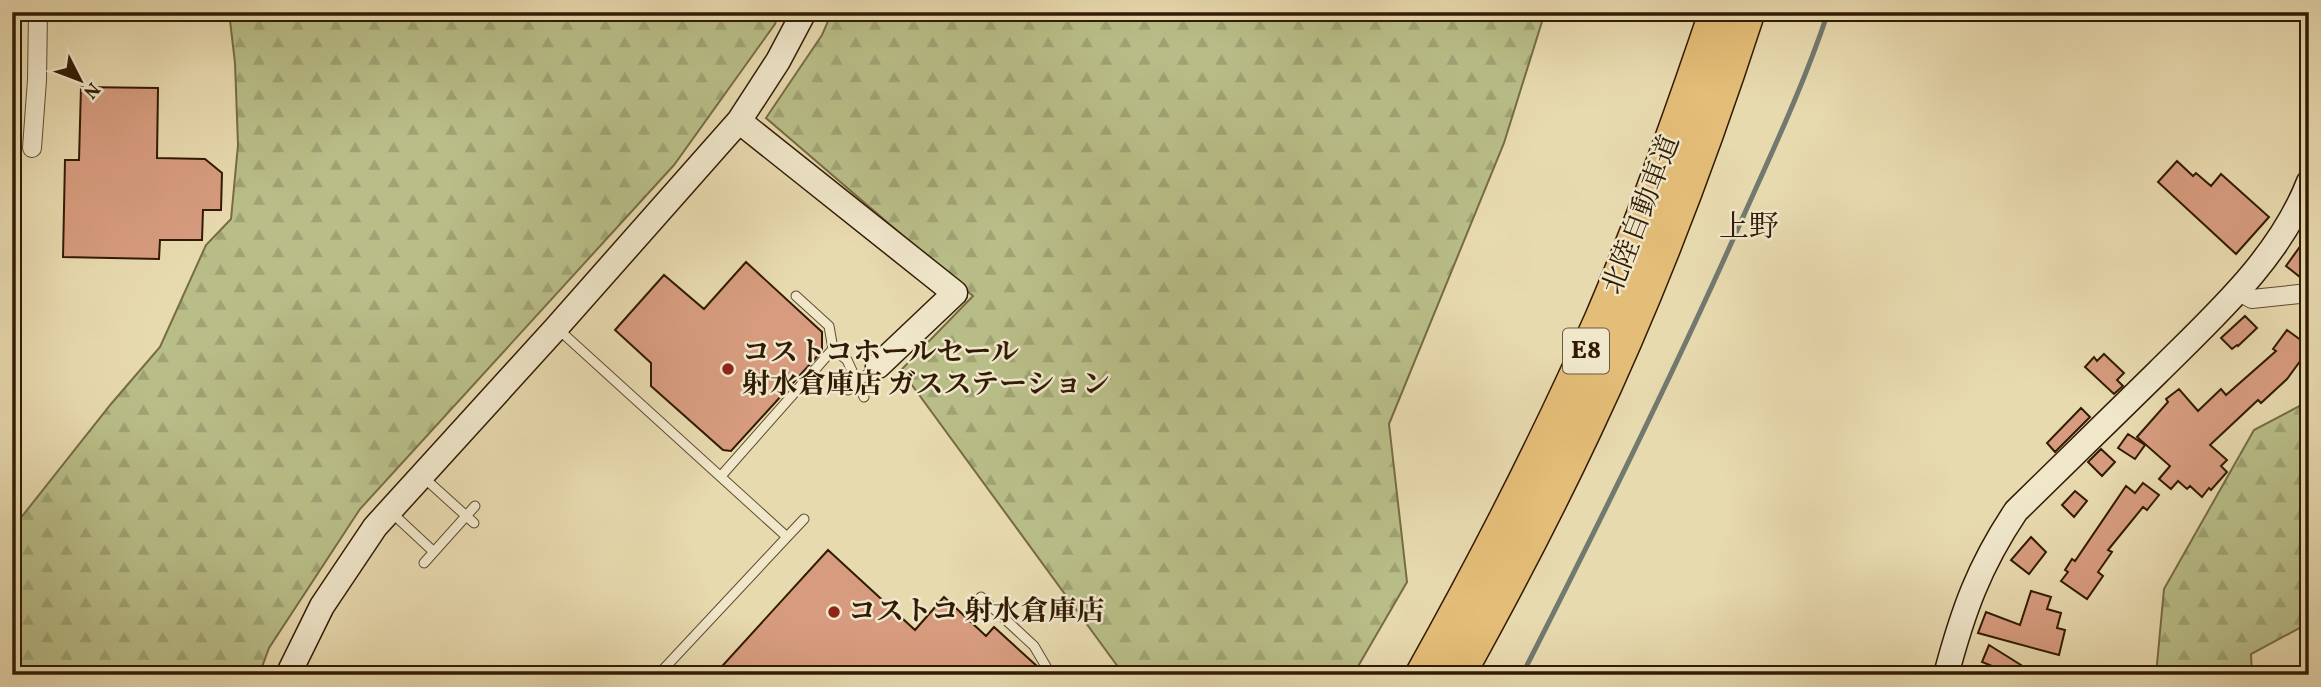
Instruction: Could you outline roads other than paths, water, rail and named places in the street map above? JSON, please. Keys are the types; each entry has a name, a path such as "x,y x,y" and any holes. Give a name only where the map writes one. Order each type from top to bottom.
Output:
{"highway":[{"name":"北陸自動車道","path":"1422,675 1512,509 1601,318 1679,121 1716,12"},
{"name":"北陸自動車道","path":"1458,675 1501,596 1585,428 1631,325 1713,120 1748,12"},
{"path":"1713,120 1755,12"}],"street":[{"path":"32,148 38,12"},
{"path":"288,675 328,596 368,537 739,121 778,61 804,12"},
{"path":"739,121 955,293 878,366"},
{"path":"1945,675 1975,583 1993,545 2016,511 2237,291 2283,233 2309,182"},
{"path":"2237,291 2252,299 2309,293"}],"lane":[{"path":"796,296 829,326 833,349 847,360 864,397"},
{"path":"556,328 788,537"},
{"path":"721,476 833,349"},
{"path":"848,390 878,366"},
{"path":"421,475 474,523"},
{"path":"424,563 475,506"},
{"path":"389,511 433,552"},
{"path":"658,675 804,519"},
{"path":"981,597 1034,646 1051,675"}],"waterway":[{"path":"1522,675 1608,505 1717,275 1788,116 1828,12"}],"place":[{"name":"コストコホールセール 射水倉庫店 ガスステーション","path":"728,369"},
{"name":"コストコ 射水倉庫店","path":"834,612"}],"district":[{"name":"上野","path":"1749,228"}]}
